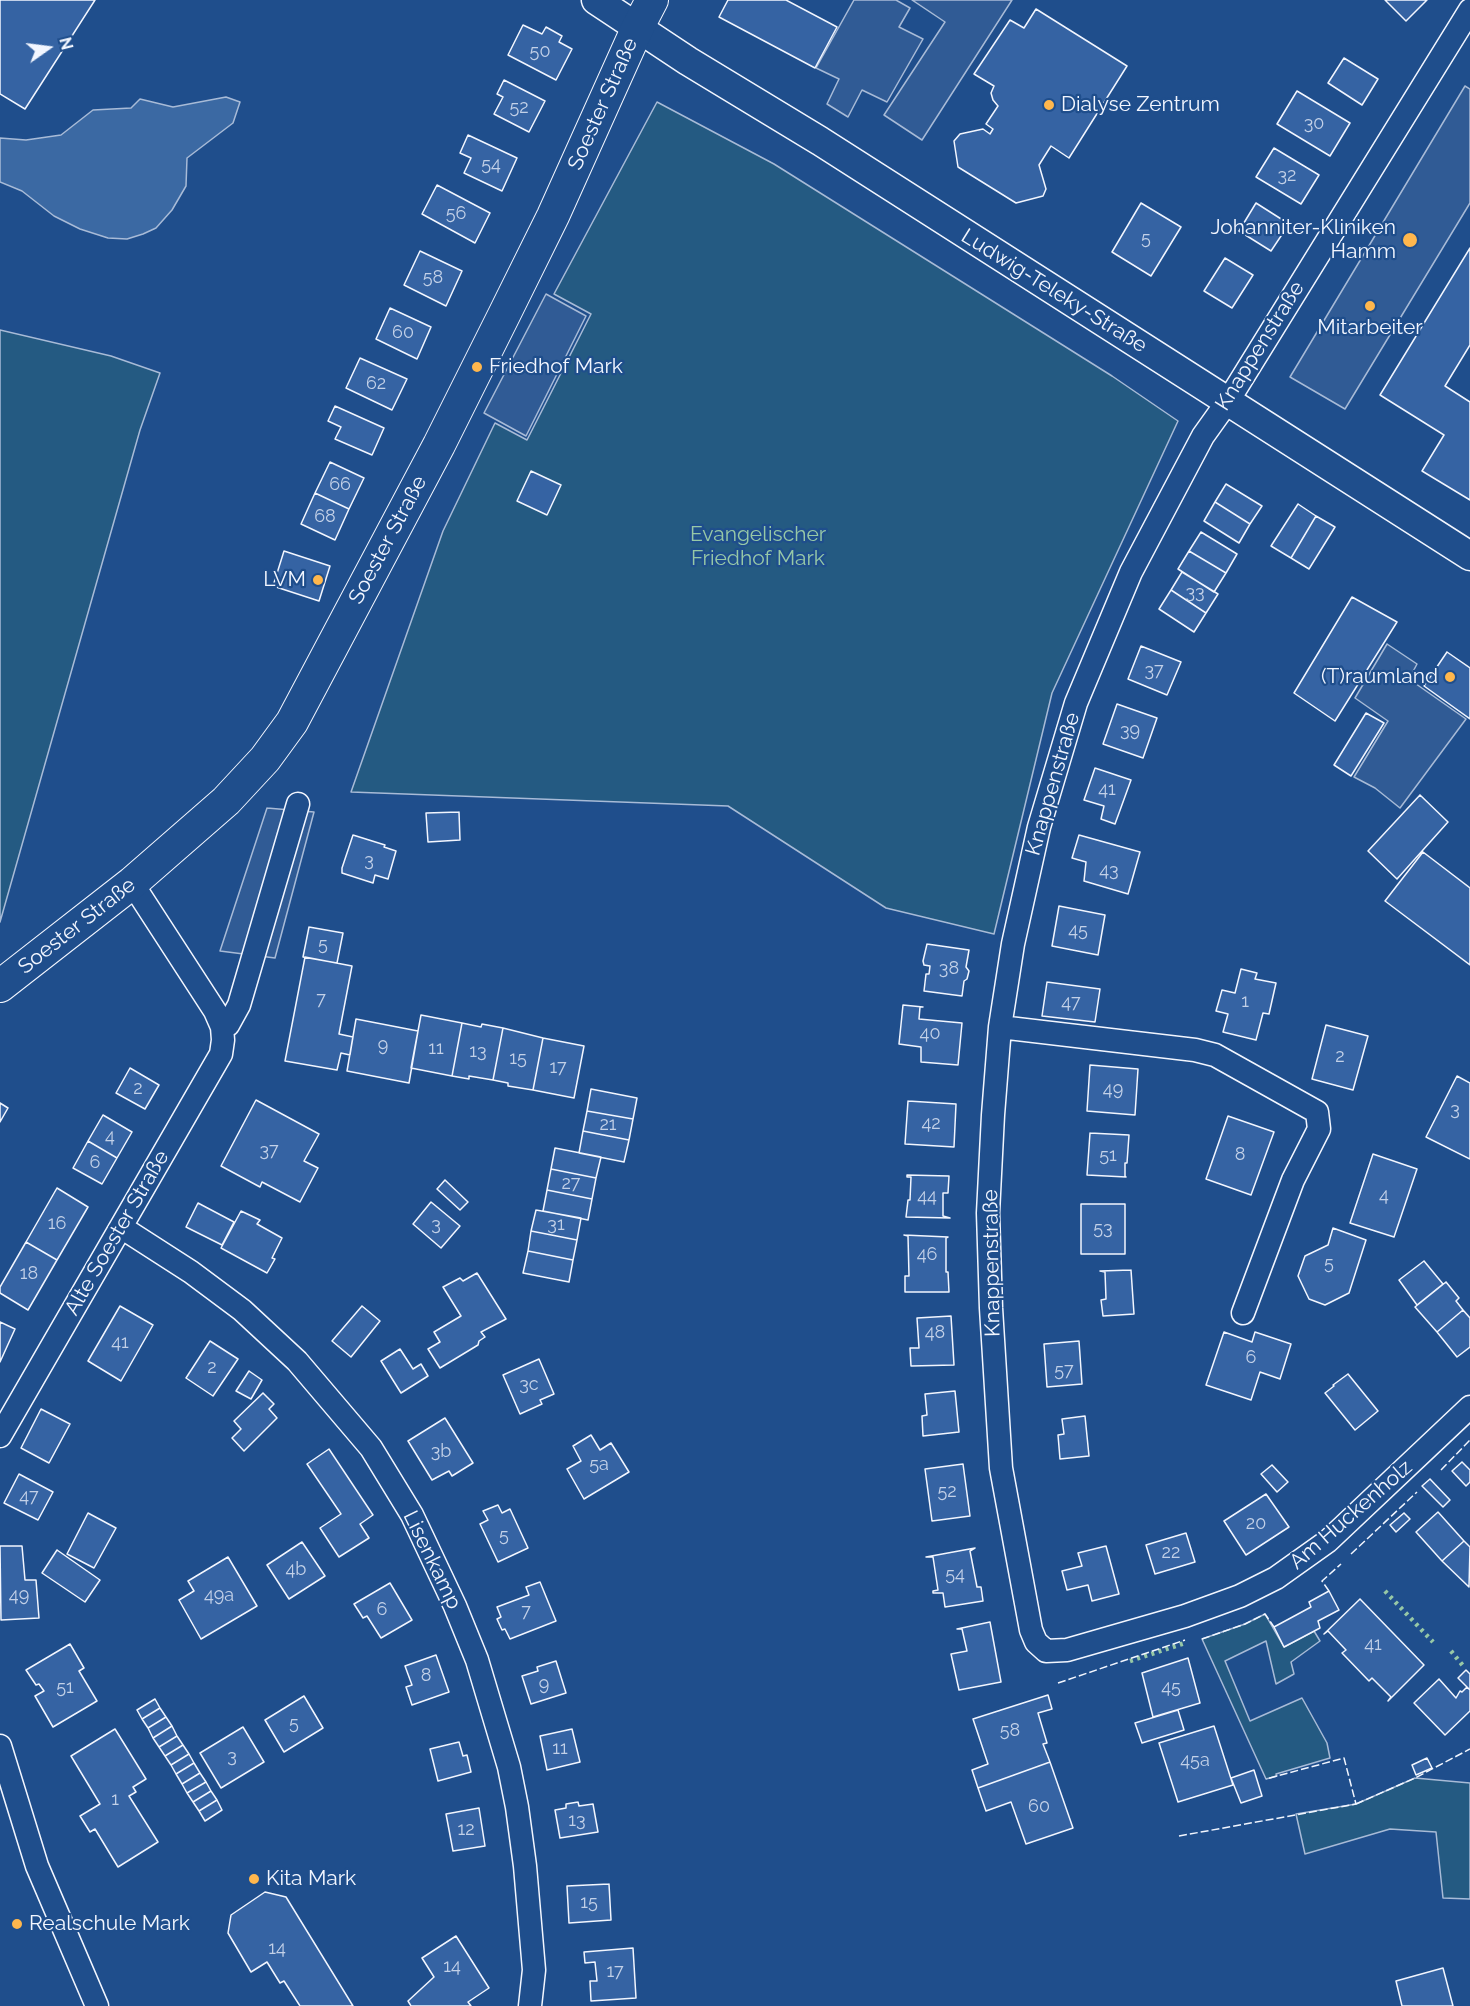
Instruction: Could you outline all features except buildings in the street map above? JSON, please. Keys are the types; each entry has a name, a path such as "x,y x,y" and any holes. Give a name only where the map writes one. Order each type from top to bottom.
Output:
{"main road":[{"name":"Soester Straße","path":"0,986 132,883 226,801 265,759 292,722 439,445 514,296 652,0"}],"street":[{"name":"Ludwig-Teleky-Straße","path":"596,0 688,61 810,135 1470,556"},
{"name":"Knappenstraße","path":"1046,1651 1036,1642 1032,1630 1001,1468 988,1214 1000,1027 1013,944 1039,827 1076,704 1131,572 1203,436 1228,401 1470,10"},
{"path":"132,883 216,1011 222,1027 228,1025 239,1005 298,804"},
{"name":"Alte Soester Straße","path":"0,1436 221,1054 224,1040 222,1027"},
{"path":"1000,1027 1195,1050 1215,1055 1317,1112 1319,1129 1289,1188 1243,1313"},
{"name":"Lisenkamp","path":"122,1227 191,1272 242,1310 297,1361 371,1448 412,1515 455,1606 477,1660 509,1767 517,1807 527,1887 534,1970 530,2006"},
{"name":"Am Huckenholz","path":"1046,1651 1067,1650 1176,1619 1240,1596 1276,1578 1328,1541 1470,1407"},
{"path":"0,1746 37,1866 97,2006"}],"green space":[{"name":"Evangelischer Friedhof Mark","path":"657,102 774,164 1112,376 1178,421 1052,693 994,934 886,908 728,806 351,792 443,531 495,423 527,440 591,314 554,294"},
{"path":"0,330 111,356 160,373 140,430 0,922"},
{"path":"1265,1614 1284,1647 1314,1631 1320,1641 1291,1662 1294,1674 1276,1684 1266,1641 1225,1661 1250,1721 1302,1698 1327,1743 1330,1758 1266,1779 1202,1639 1245,1624"},
{"path":"1415,1778 1470,1783 1470,1899 1443,1898 1436,1832 1390,1829 1305,1854 1296,1814 1356,1804"}],"shaded area":[{"path":"854,0 896,0 910,8 899,27 923,39 887,102 862,90 848,117 827,104 839,79 816,68"},
{"path":"912,0 1012,0 922,140 884,115 945,22"},
{"name":"Mitarbeiter","path":"1465,86 1470,89 1470,203 1345,409 1290,377"},
{"path":"226,97 240,102 233,123 187,158 186,186 172,210 156,228 143,234 127,239 108,238 80,229 54,216 22,191 0,182 0,138 26,140 61,135 93,110 131,108 140,99 173,107"},
{"path":"546,294 586,316 526,436 484,413"},
{"path":"1387,644 1417,664 1409,679 1466,719 1400,808 1375,788 1354,777 1388,721 1355,698"},
{"path":"267,808 314,812 275,958 220,951"}],"hedge":[{"path":"1385,1591 1433,1642"},
{"path":"1130,1661 1185,1643"},
{"path":"1451,1651 1464,1667"}],"fence":[{"path":"1441,1470 1470,1440"},
{"path":"1351,1554 1417,1492"},
{"path":"1329,1591 1322,1581 1341,1564"},
{"path":"1202,1639 1245,1624 1265,1614 1274,1627"},
{"path":"1058,1683 1185,1640"},
{"path":"1356,1804 1415,1778 1470,1749"},
{"path":"1179,1836 1356,1804 1344,1758 1266,1779"}],"place":[{"name":"Dialyse Zentrum","path":"1049,105"},
{"name":"Johanniter-Kliniken Hamm","path":"1410,240"},
{"name":"Mitarbeiter","path":"1370,306"},
{"name":"Friedhof Mark","path":"477,367"},
{"name":"LVM","path":"318,580"},
{"name":"(T)raumland","path":"1450,677"},
{"name":"Kita Mark","path":"254,1879"},
{"name":"Realschule Mark","path":"17,1924"}]}
